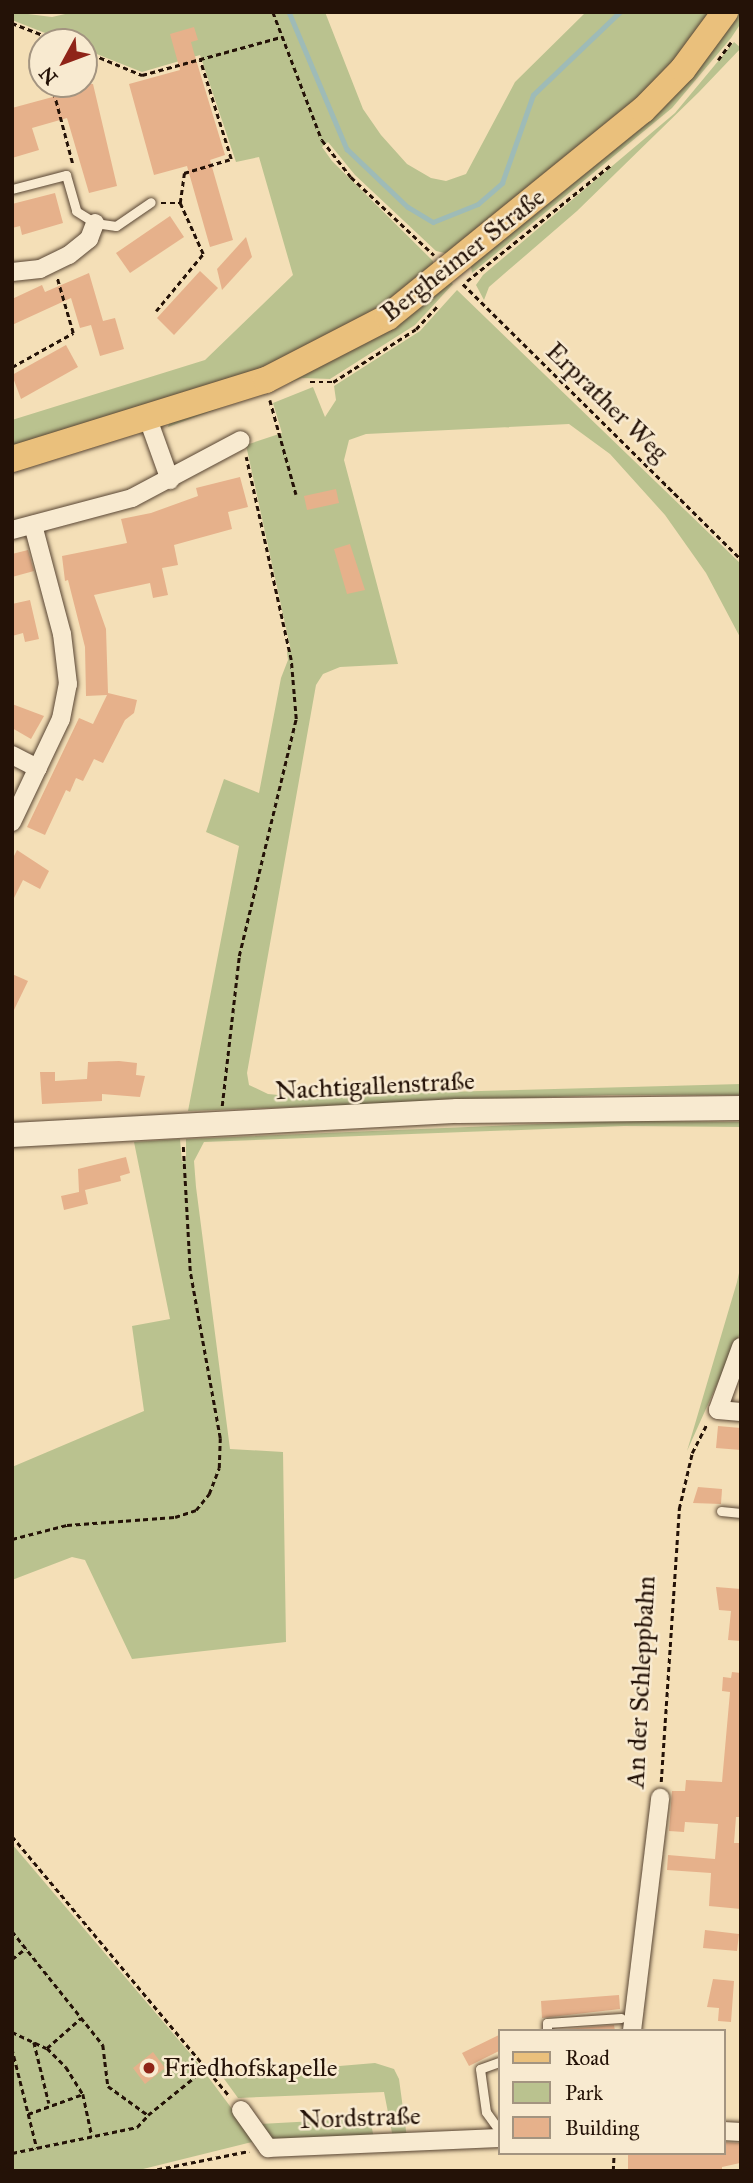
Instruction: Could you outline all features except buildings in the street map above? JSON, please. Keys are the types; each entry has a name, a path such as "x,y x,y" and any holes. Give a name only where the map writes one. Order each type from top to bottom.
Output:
{"main road":[{"name":"Bergheimer Straße","path":"12,459 148,419 266,380 313,359 388,317 450,270 643,110 683,69 725,12"},
{"name":"Nachtigallenstraße","path":"12,1135 457,1111 741,1108"}],"street":[{"path":"12,272 53,263 84,244 95,223"},
{"path":"148,419 170,480"},
{"path":"12,530 132,498 241,440"},
{"path":"12,822 61,719 68,675 33,525"},
{"path":"12,755 38,768"},
{"path":"741,1347 718,1410 741,1412"},
{"name":"An der Schleppbahn","path":"626,2025 660,1798"},
{"name":"Nordstraße","path":"241,2110 268,2148 498,2138"}],"lane":[{"path":"12,189 66,175 76,211 95,223 116,226 151,202"},
{"path":"722,1511 741,1513"},
{"path":"547,2029 547,2023 626,2025"},
{"path":"498,2062 480,2069 486,2112 498,2129"}],"path":[{"name":"Erprather Weg","path":"273,12 311,118 335,159 741,559"},
{"path":"98,57 142,75 282,37"},
{"path":"156,310 203,254 180,203 184,173 231,159 200,60"},
{"path":"56,98 75,173 66,175"},
{"path":"151,202 180,203"},
{"path":"12,367 73,333 53,263"},
{"path":"269,396 296,494"},
{"path":"221,1123 239,956 296,719 290,660 241,440"},
{"path":"12,1539 67,1525 175,1517 196,1510 215,1482 220,1438 190,1271 183,1195 183,1125"},
{"name":"An der Schleppbahn","path":"660,1798 679,1509 692,1453 718,1410"},
{"path":"12,1836 241,2110"},
{"path":"12,1931 103,2045 108,2086 148,2115"},
{"path":"12,1959 26,1948"},
{"path":"47,2048 81,2018"},
{"path":"12,2032 47,2048 66,2067 83,2094 92,2136"},
{"path":"33,2041 50,2104"},
{"path":"12,2048 37,2148"},
{"path":"12,2147 13,2153 136,2127 207,2067"},
{"path":"29,2114 83,2094"},
{"path":"149,2171 268,2148"}],"green space":[{"path":"12,12 52,17 74,12 325,12 363,109 381,135 407,164 431,178 446,181 466,174 515,82 586,12 714,12 659,82 449,254 436,251 355,175 328,142 322,147 332,161 433,261 433,269 353,325 293,358 12,451 12,420 205,360 293,275 259,157 236,162 200,55 142,72 98,55 98,28 32,28 12,20"},
{"path":"736,12 741,12 741,23 731,38 672,108 472,273 471,266"},
{"path":"734,42 741,48 699,92 577,211 489,287 484,300 476,285 483,275 675,113"},
{"path":"450,282 453,284 415,325 330,379 302,378 168,427 170,421 270,389 339,357"},
{"path":"457,290 741,564 741,639 706,573 665,515 610,454 569,424 366,434 349,440 344,460 398,664 340,667 323,674 316,685 247,1073 249,1085 268,1094 289,1096 741,1084 741,1095 609,1095 188,1111 239,846 206,832 224,779 259,793 281,678 288,660 287,652 291,651 246,445 282,433 273,403 313,387 325,417 336,400 334,386 420,331"},
{"path":"610,1121 741,1122 741,1127 624,1126 204,1142 194,1161 196,1187 230,1449 283,1452 286,1642 132,1659 85,1560 72,1557 12,1580 12,1467 144,1411 132,1326 170,1319 134,1142 180,1139 182,1162 186,1160 186,1139"},
{"path":"741,1264 741,1331 687,1451 737,1282"},
{"path":"12,1844 194,2058 256,2141 135,2171 12,2171"},
{"path":"375,2063 394,2069 399,2079 407,2138 393,2138 384,2092 238,2098 222,2076"},
{"path":"370,2118 374,2139 274,2144 260,2124"}],"waterway":[{"path":"289,12 347,149 408,207 433,222 478,204 502,183 533,95 620,12"}],"place":[{"name":"Friedhofskapelle","path":"149,2068"}]}
